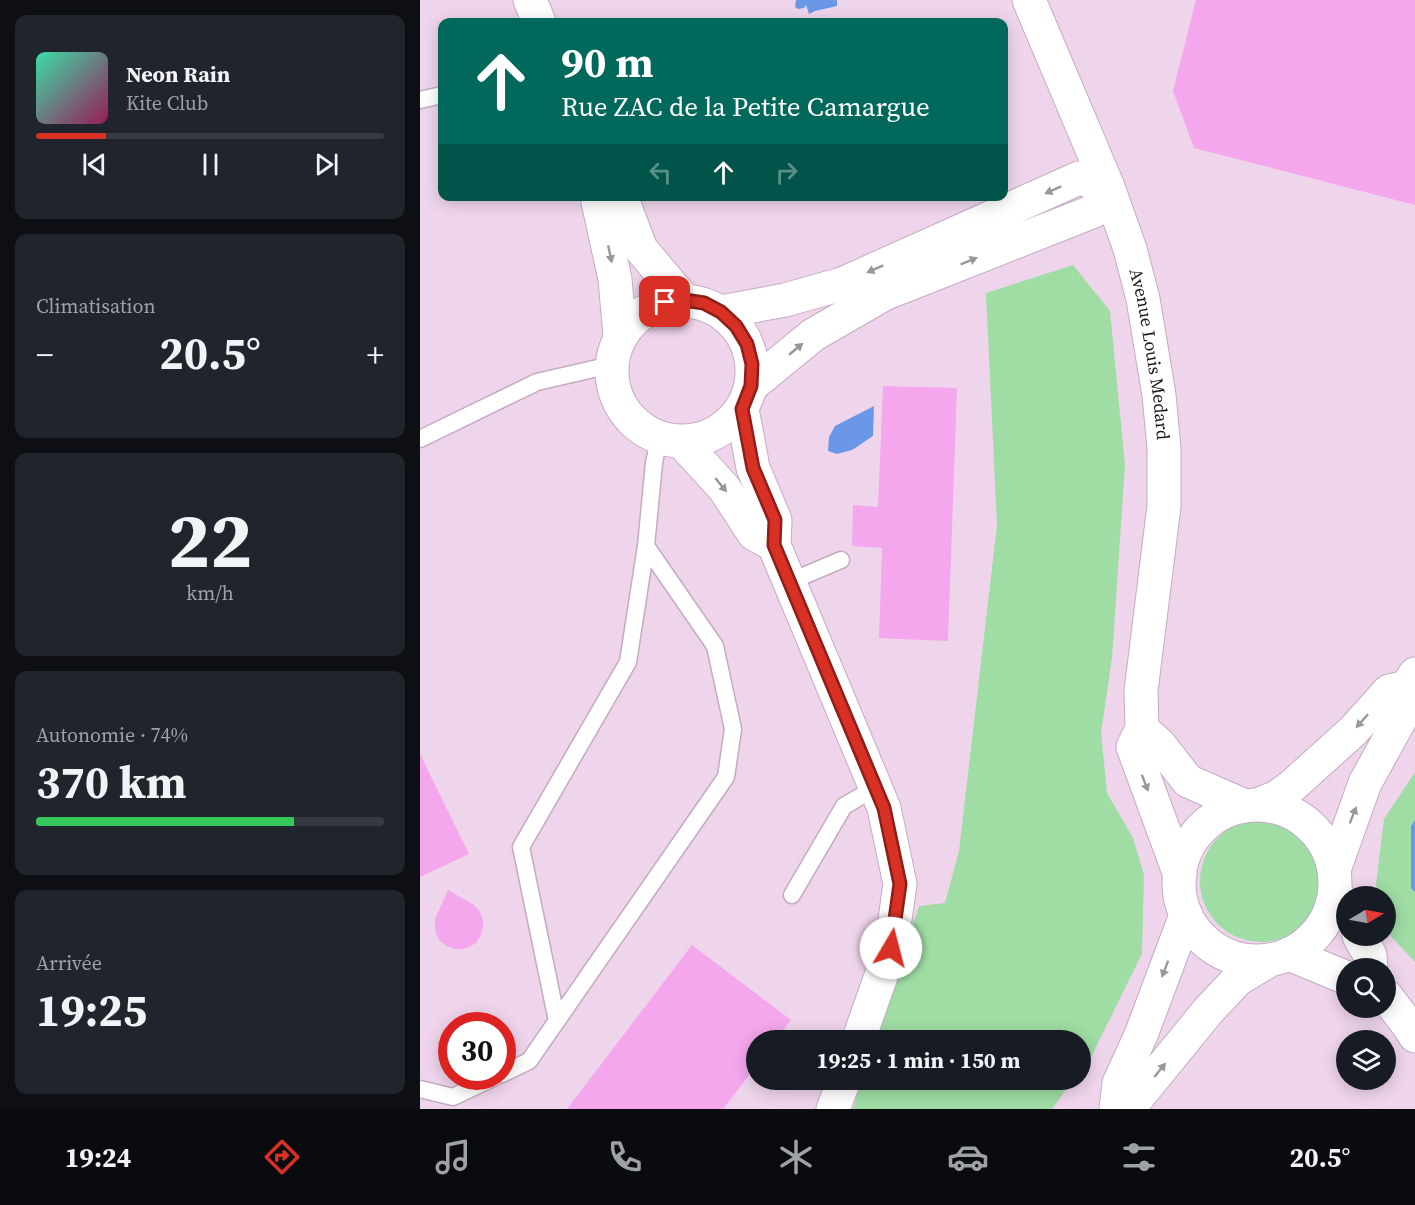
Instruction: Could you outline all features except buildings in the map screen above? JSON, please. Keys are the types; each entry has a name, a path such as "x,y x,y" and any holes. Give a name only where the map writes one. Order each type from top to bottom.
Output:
{"street":[{"path":"530,0 537,18"},
{"name":"Avenue Louis Medard","path":"1029,0 1108,187 1130,249 1143,299 1159,395 1164,448 1164,506 1141,692 1142,729 1133,747 1180,875"},
{"path":"671,440 705,438 726,426 747,397 813,335 884,294 1094,211 1108,187 1079,178 842,284 785,300 721,312"},
{"path":"598,201 615,279 613,388 622,410 639,427 671,440 724,488 754,534 774,545"},
{"path":"623,201 641,249 684,300"},
{"path":"615,350 632,321 647,309 665,302 684,300 704,303 721,312 736,326 747,344 752,364 747,397 753,468 775,520 774,545 884,808 900,884 891,948 862,1030"},
{"path":"1336,975 1280,957 1250,960 1230,956 1212,946 1197,932 1186,915 1181,895 1180,875 1185,855 1194,837 1208,822 1226,812 1277,796 1292,786 1353,731 1389,691 1411,680"},
{"path":"1340,886 1365,783 1408,705 1411,680"},
{"path":"1142,729 1160,744 1188,782 1254,804 1285,810 1303,819 1318,833 1328,851 1338,886"},
{"path":"1117,1109 1137,1098 1208,1011 1238,979 1307,943 1321,928 1336,898"},
{"path":"1117,1109 1119,1083 1141,1035 1186,915"},
{"path":"1396,1007 1413,1027"},
{"path":"833,1109 840,1090"}],"lane":[{"path":"420,100 438,96"},
{"path":"420,440 537,382 615,350"},
{"path":"557,1021 521,847 628,662 646,546 654,463 671,440"},
{"path":"516,1068 529,1062 726,777 733,729 715,646 646,546"},
{"path":"789,582 841,560"},
{"path":"792,895 844,806 875,788"},
{"path":"420,1089 453,1096 466,1090"}],"green space":[{"path":"1073,265 1110,311 1125,465 1112,658 1101,733 1107,793 1133,838 1144,875 1142,954 1091,1056 1091,1030 879,1030 919,906 945,903 959,851 997,525 986,293"},
{"path":"1415,772 1415,962 1396,942 1396,886 1376,886 1384,819"},
{"path":"1261,820 1285,824 1304,838 1318,857 1322,881 1318,905 1304,924 1285,938 1261,942 1237,938 1218,924 1204,905 1200,881 1204,857 1218,838 1237,824"},
{"path":"859,1090 1066,1090 1052,1109 853,1109"}],"water":[{"path":"796,0 837,0 837,6 809,14 806,5 804,8 795,7"},
{"path":"874,406 873,436 852,450 837,454 828,451 829,437 835,426"},
{"path":"1415,820 1415,892 1411,888 1411,826"}],"route":[{"path":"665,302 684,300 704,303 721,312 736,326 747,344 752,364 751,386 742,409 753,468 775,520 774,545 884,808 900,884 891,948"}]}
